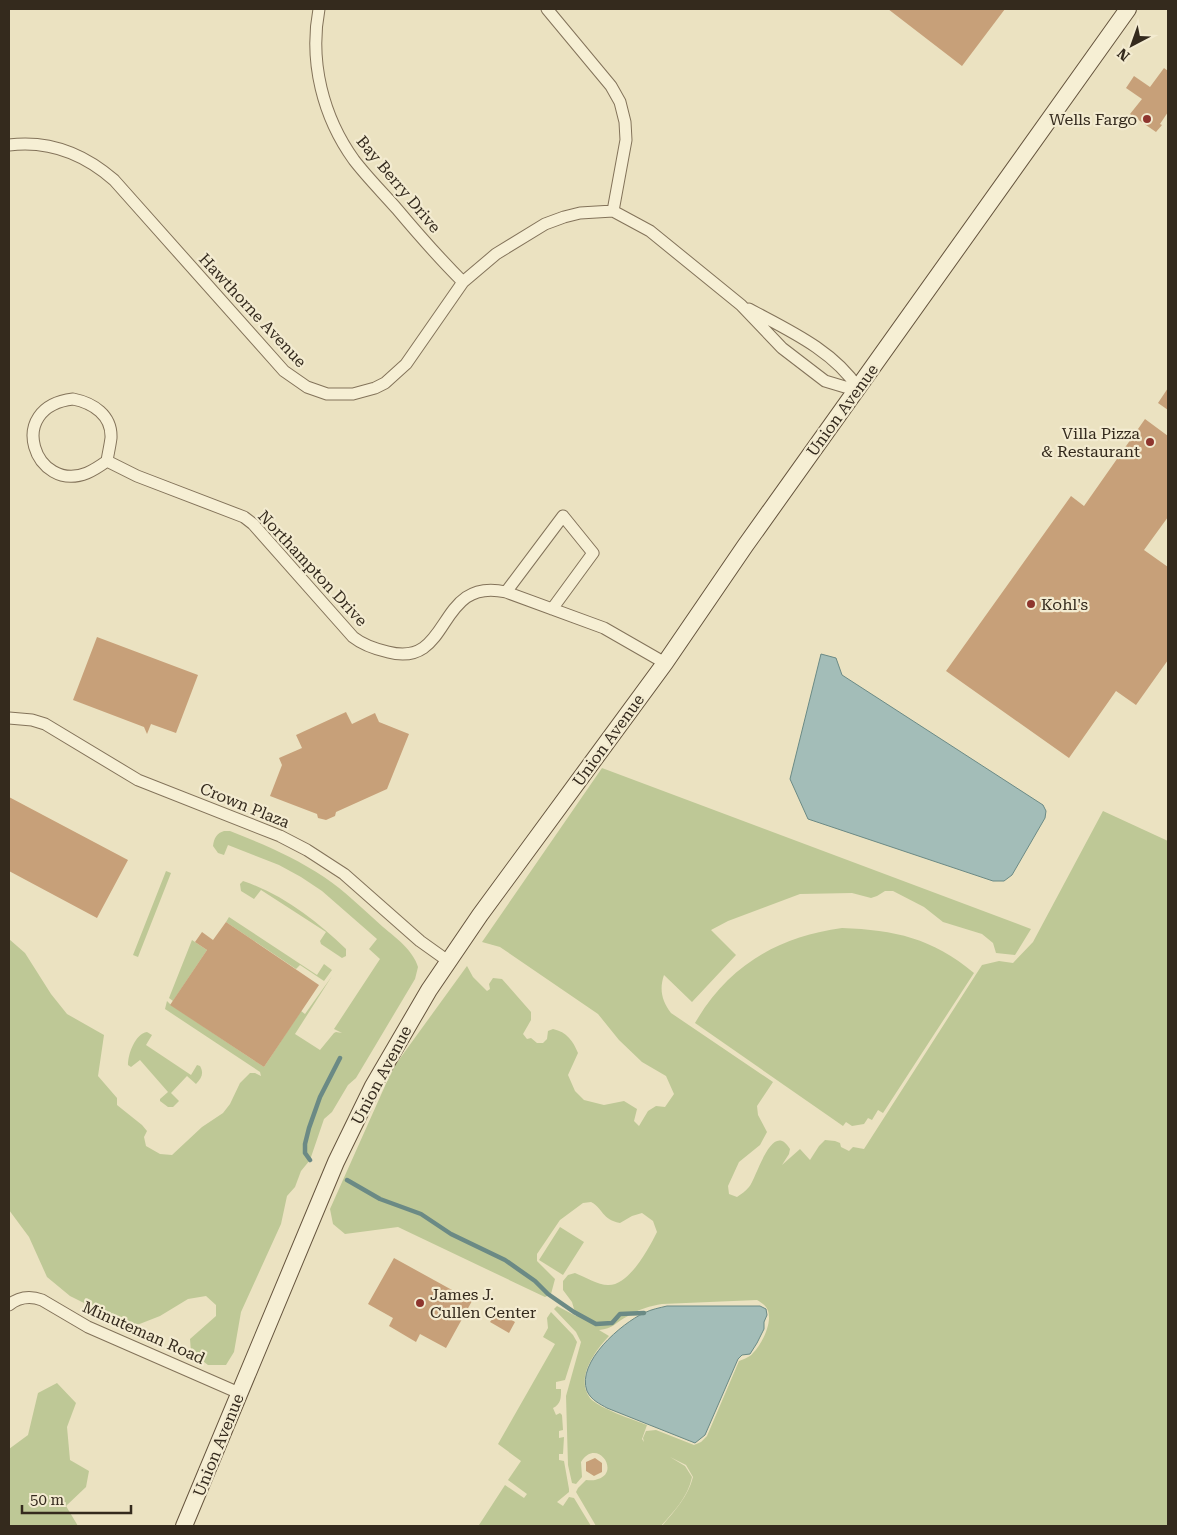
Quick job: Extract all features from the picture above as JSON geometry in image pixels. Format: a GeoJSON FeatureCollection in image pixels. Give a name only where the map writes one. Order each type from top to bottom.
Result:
{"type":"FeatureCollection","features":[{"type":"Feature","properties":{"kind":"street","name":"Bay Berry Drive"},"geometry":{"type":"LineString","coordinates":[[319,9],[316,28],[317,64],[324,100],[336,131],[356,162],[444,263],[463,282]]}},
{"type":"Feature","properties":{"kind":"street"},"geometry":{"type":"LineString","coordinates":[[547,9],[611,86],[620,102],[625,122],[626,140],[614,211],[650,230],[741,305],[782,348],[825,380],[844,387],[858,388]]}},
{"type":"Feature","properties":{"kind":"street","name":"Union Avenue"},"geometry":{"type":"LineString","coordinates":[[184,1526],[336,1162],[369,1094],[412,1017],[448,961],[665,663],[744,546],[1128,9]]}},
{"type":"Feature","properties":{"kind":"street","name":"Hawthorne Avenue"},"geometry":{"type":"LineString","coordinates":[[9,145],[22,143],[43,144],[64,149],[83,157],[100,168],[114,180],[284,371],[307,387],[327,394],[353,394],[368,390],[384,383],[399,371],[463,282],[496,254],[545,224],[564,217],[580,213],[614,211]]}},
{"type":"Feature","properties":{"kind":"street"},"geometry":{"type":"LineString","coordinates":[[741,305],[798,335],[842,367],[858,388]]}},
{"type":"Feature","properties":{"kind":"street"},"geometry":{"type":"LineString","coordinates":[[60,400],[80,400],[97,408],[105,417],[111,437],[107,462],[86,474],[73,476],[60,474],[48,469],[34,448],[33,435],[38,418],[53,403],[60,400]]}},
{"type":"Feature","properties":{"kind":"street","name":"Northampton Drive"},"geometry":{"type":"LineString","coordinates":[[107,462],[136,476],[244,517],[253,524],[352,637],[377,649],[399,655],[411,654],[422,649],[432,641],[459,603],[469,595],[480,590],[492,589],[506,592],[604,628],[665,663]]}},
{"type":"Feature","properties":{"kind":"street"},"geometry":{"type":"LineString","coordinates":[[506,592],[562,516],[593,553],[552,609]]}},
{"type":"Feature","properties":{"kind":"street","name":"Crown Plaza"},"geometry":{"type":"LineString","coordinates":[[9,718],[32,720],[45,724],[138,780],[280,836],[307,850],[344,874],[420,940],[448,961]]}},
{"type":"Feature","properties":{"kind":"street","name":"Minuteman Road"},"geometry":{"type":"LineString","coordinates":[[9,1305],[23,1298],[42,1300],[88,1327],[240,1393]]}},
{"type":"Feature","properties":{"kind":"green space"},"geometry":{"type":"Polygon","coordinates":[[[602,768],[1031,929],[1015,955],[996,953],[993,943],[982,934],[943,922],[924,907],[893,891],[885,891],[871,898],[852,893],[800,894],[728,921],[711,930],[736,955],[692,1002],[664,975],[662,990],[665,1004],[671,1013],[773,1082],[757,1106],[758,1115],[767,1132],[760,1145],[739,1162],[728,1186],[729,1194],[737,1197],[749,1187],[766,1153],[771,1145],[777,1141],[783,1142],[790,1149],[782,1165],[800,1149],[810,1160],[825,1140],[840,1143],[841,1147],[849,1151],[853,1147],[864,1149],[982,965],[999,961],[1013,963],[1033,942],[1103,811],[1168,841],[1168,1526],[662,1526],[684,1497],[661,1526],[596,1526],[576,1492],[586,1480],[596,1480],[605,1475],[607,1464],[604,1458],[599,1455],[594,1453],[587,1455],[581,1462],[582,1477],[576,1484],[572,1483],[568,1465],[566,1396],[581,1342],[576,1332],[554,1309],[557,1306],[576,1316],[572,1302],[563,1290],[563,1281],[568,1275],[575,1273],[608,1285],[616,1284],[631,1273],[657,1232],[653,1221],[642,1213],[620,1223],[609,1219],[591,1202],[583,1203],[560,1220],[537,1254],[537,1261],[555,1279],[551,1294],[545,1297],[398,1227],[345,1234],[333,1224],[330,1209],[393,1068],[467,966],[473,977],[487,991],[490,989],[489,984],[493,978],[502,979],[531,1012],[531,1020],[523,1034],[527,1039],[531,1038],[537,1043],[543,1043],[547,1039],[548,1031],[553,1029],[562,1032],[569,1038],[578,1053],[568,1075],[575,1091],[584,1100],[604,1105],[624,1101],[637,1109],[634,1121],[639,1126],[648,1111],[656,1106],[665,1107],[674,1094],[666,1076],[642,1062],[619,1040],[598,1014],[500,947],[482,942],[602,768]],[[757,1300],[662,1304],[640,1310],[611,1327],[599,1330],[609,1336],[598,1349],[589,1365],[585,1382],[586,1390],[594,1402],[608,1410],[647,1425],[642,1439],[644,1442],[643,1438],[646,1431],[656,1430],[694,1445],[701,1442],[707,1436],[739,1361],[752,1354],[760,1344],[769,1318],[765,1306],[757,1300]],[[670,1457],[685,1466],[692,1477],[684,1497],[691,1484],[693,1477],[686,1465],[670,1457]]]}},
{"type":"Feature","properties":{"kind":"green space"},"geometry":{"type":"Polygon","coordinates":[[[224,831],[230,831],[278,851],[332,882],[404,945],[416,961],[418,967],[415,979],[356,1078],[348,1085],[332,1112],[324,1119],[310,1160],[301,1171],[295,1187],[287,1196],[281,1224],[241,1312],[234,1352],[226,1365],[208,1365],[191,1352],[190,1339],[216,1316],[216,1305],[206,1296],[188,1299],[160,1316],[137,1325],[90,1306],[70,1296],[47,1277],[29,1237],[9,1210],[9,939],[25,953],[51,994],[67,1014],[104,1035],[98,1076],[117,1098],[117,1105],[147,1131],[144,1137],[146,1146],[160,1154],[172,1155],[202,1127],[223,1113],[230,1104],[240,1083],[250,1073],[261,1076],[260,1072],[165,1009],[167,1001],[264,1067],[301,1011],[305,1014],[332,976],[295,1034],[320,1050],[334,1033],[342,1033],[334,1029],[380,959],[369,949],[377,939],[322,891],[301,877],[279,865],[228,845],[224,855],[218,853],[213,846],[214,841],[216,836],[224,831]]]}},
{"type":"Feature","properties":{"kind":"green space"},"geometry":{"type":"Polygon","coordinates":[[[166,871],[171,873],[138,957],[133,955],[166,871]]]}},
{"type":"Feature","properties":{"kind":"green space"},"geometry":{"type":"Polygon","coordinates":[[[243,881],[271,893],[298,909],[323,928],[346,949],[346,956],[342,958],[321,944],[320,941],[326,932],[261,890],[254,899],[241,891],[240,884],[243,881]]]}},
{"type":"Feature","properties":{"kind":"green space"},"geometry":{"type":"Polygon","coordinates":[[[229,917],[317,975],[324,964],[332,970],[324,981],[300,965],[296,969],[226,922],[229,917]]]}},
{"type":"Feature","properties":{"kind":"green space"},"geometry":{"type":"Polygon","coordinates":[[[842,928],[879,931],[912,938],[943,951],[974,973],[883,1113],[878,1110],[872,1120],[868,1118],[864,1124],[852,1126],[846,1122],[843,1126],[695,1023],[723,985],[756,958],[796,939],[818,932],[842,928]]]}},
{"type":"Feature","properties":{"kind":"green space"},"geometry":{"type":"Polygon","coordinates":[[[192,940],[207,950],[173,1001],[169,998],[192,940]]]}},
{"type":"Feature","properties":{"kind":"green space"},"geometry":{"type":"Polygon","coordinates":[[[147,1032],[152,1035],[146,1045],[191,1075],[197,1065],[200,1066],[202,1071],[200,1080],[196,1084],[187,1076],[171,1093],[179,1101],[173,1107],[168,1107],[160,1101],[168,1092],[140,1060],[131,1067],[128,1065],[133,1045],[139,1036],[147,1032]]]}},
{"type":"Feature","properties":{"kind":"green space"},"geometry":{"type":"Polygon","coordinates":[[[560,1227],[584,1242],[563,1275],[539,1260],[560,1227]]]}},
{"type":"Feature","properties":{"kind":"green space"},"geometry":{"type":"Polygon","coordinates":[[[551,1312],[573,1335],[577,1342],[565,1380],[556,1382],[556,1389],[561,1389],[561,1398],[558,1405],[553,1408],[556,1415],[560,1413],[562,1415],[563,1430],[559,1431],[559,1438],[564,1437],[563,1454],[559,1454],[559,1460],[564,1461],[569,1489],[569,1492],[557,1502],[563,1506],[569,1497],[574,1498],[591,1526],[480,1526],[505,1485],[524,1498],[527,1494],[508,1480],[521,1461],[498,1444],[555,1344],[543,1337],[548,1328],[547,1318],[551,1312]]]}},
{"type":"Feature","properties":{"kind":"green space"},"geometry":{"type":"Polygon","coordinates":[[[57,1383],[76,1403],[67,1427],[70,1460],[89,1471],[86,1487],[66,1506],[78,1526],[9,1526],[9,1449],[28,1435],[38,1393],[57,1383]]]}},
{"type":"Feature","properties":{"kind":"water"},"geometry":{"type":"Polygon","coordinates":[[[821,654],[836,658],[842,675],[1043,805],[1046,811],[1045,818],[1012,875],[1004,881],[993,881],[808,819],[790,779],[821,654]]]}},
{"type":"Feature","properties":{"kind":"water"},"geometry":{"type":"Polygon","coordinates":[[[667,1306],[760,1306],[766,1309],[767,1315],[764,1329],[757,1343],[750,1354],[742,1355],[738,1359],[705,1435],[695,1443],[607,1408],[593,1399],[587,1391],[585,1380],[588,1368],[594,1356],[613,1334],[644,1313],[667,1306]]]}},
{"type":"Feature","properties":{"kind":"building"},"geometry":{"type":"Polygon","coordinates":[[[888,9],[1005,9],[962,66],[888,9]]]}},
{"type":"Feature","properties":{"kind":"building"},"geometry":{"type":"Polygon","coordinates":[[[1164,68],[1168,71],[1168,112],[1160,124],[1162,125],[1156,132],[1130,114],[1142,99],[1126,88],[1134,76],[1150,87],[1164,68]]]}},
{"type":"Feature","properties":{"kind":"building"},"geometry":{"type":"Polygon","coordinates":[[[1168,388],[1168,410],[1158,403],[1168,388]]]}},
{"type":"Feature","properties":{"kind":"building"},"geometry":{"type":"Polygon","coordinates":[[[1145,419],[1168,436],[1168,517],[1144,550],[1168,567],[1168,660],[1136,705],[1116,691],[1069,758],[946,671],[1071,496],[1084,506],[1145,419]]]}},
{"type":"Feature","properties":{"kind":"building"},"geometry":{"type":"Polygon","coordinates":[[[97,637],[198,675],[176,733],[151,724],[147,734],[144,727],[73,700],[97,637]]]}},
{"type":"Feature","properties":{"kind":"building"},"geometry":{"type":"Polygon","coordinates":[[[346,712],[352,724],[375,713],[379,722],[409,734],[387,789],[336,812],[335,816],[326,820],[318,818],[317,814],[270,796],[282,765],[279,758],[302,748],[296,735],[346,712]]]}},
{"type":"Feature","properties":{"kind":"building"},"geometry":{"type":"Polygon","coordinates":[[[9,797],[128,860],[97,918],[9,871],[9,797]]]}},
{"type":"Feature","properties":{"kind":"building"},"geometry":{"type":"Polygon","coordinates":[[[226,922],[319,985],[264,1067],[170,1005],[207,950],[195,942],[202,932],[213,940],[226,922]]]}},
{"type":"Feature","properties":{"kind":"building","name":"James J. Cullen Center"},"geometry":{"type":"Polygon","coordinates":[[[394,1258],[472,1301],[446,1348],[420,1334],[416,1342],[389,1326],[393,1318],[368,1304],[394,1258]]]}},
{"type":"Feature","properties":{"kind":"building"},"geometry":{"type":"Polygon","coordinates":[[[497,1311],[515,1322],[509,1333],[490,1322],[497,1311]]]}},
{"type":"Feature","properties":{"kind":"building"},"geometry":{"type":"Polygon","coordinates":[[[595,1458],[602,1463],[602,1472],[594,1476],[586,1471],[586,1462],[595,1458]]]}},
{"type":"Feature","properties":{"kind":"waterway"},"geometry":{"type":"LineString","coordinates":[[310,1160],[305,1153],[309,1128],[320,1097],[340,1058]]}},
{"type":"Feature","properties":{"kind":"waterway"},"geometry":{"type":"LineString","coordinates":[[347,1180],[380,1199],[421,1214],[451,1234],[505,1260],[535,1281],[548,1294],[596,1324],[612,1323],[620,1314],[644,1313]]}},
{"type":"Feature","properties":{"kind":"place","name":"Wells Fargo"},"geometry":{"type":"Point","coordinates":[1147,119]}},
{"type":"Feature","properties":{"kind":"place","name":"Villa Pizza & Restaurant"},"geometry":{"type":"Point","coordinates":[1150,442]}},
{"type":"Feature","properties":{"kind":"place","name":"Kohl's"},"geometry":{"type":"Point","coordinates":[1031,604]}},
{"type":"Feature","properties":{"kind":"place","name":"James J. Cullen Center"},"geometry":{"type":"Point","coordinates":[420,1303]}}]}
